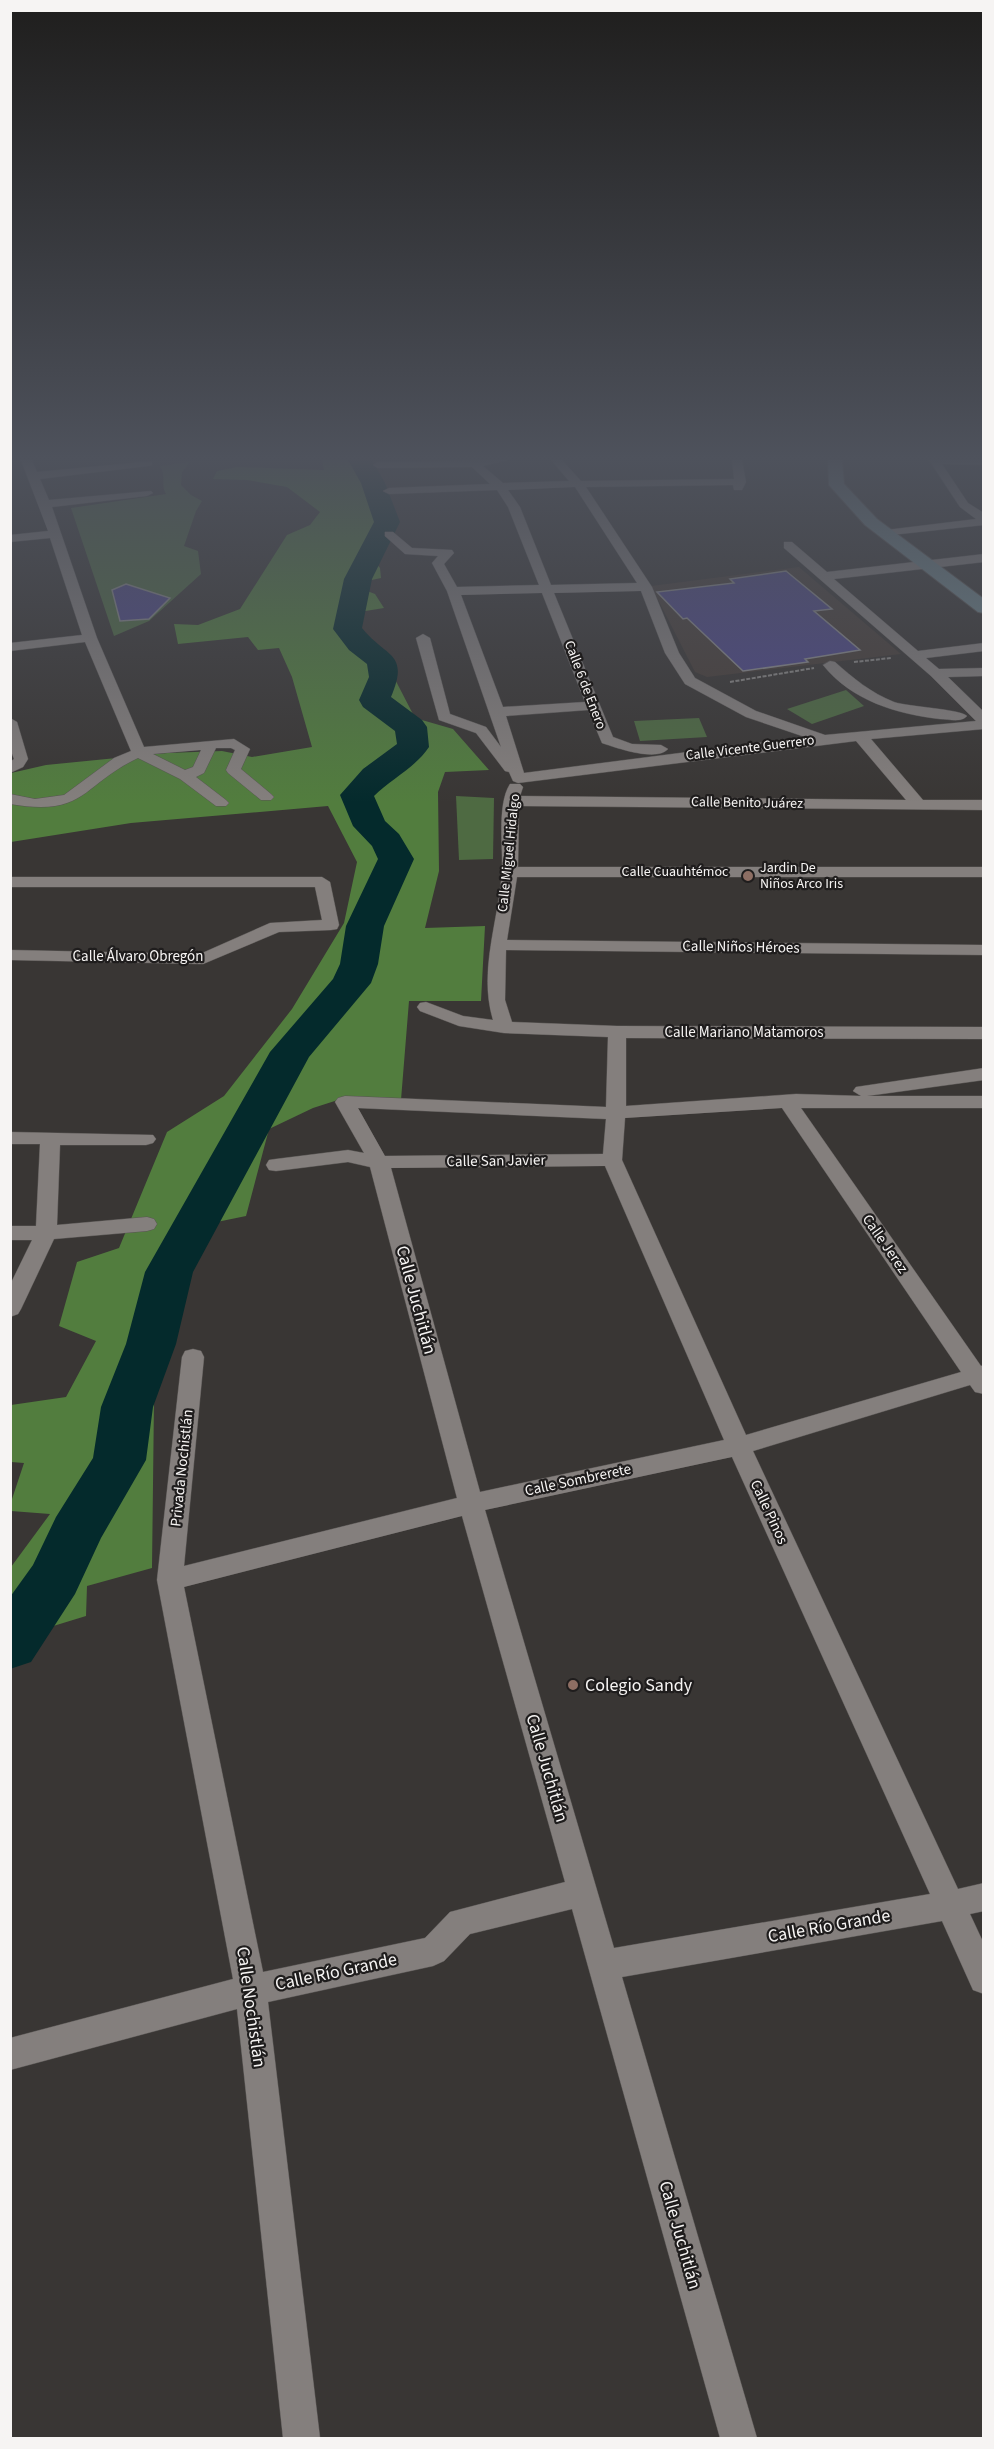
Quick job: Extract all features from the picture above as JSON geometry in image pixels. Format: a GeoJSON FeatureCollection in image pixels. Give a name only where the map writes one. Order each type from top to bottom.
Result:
{"type":"FeatureCollection","features":[{"type":"Feature","properties":{"kind":"main road"},"geometry":{"type":"LineString","coordinates":[[941,574],[984,608]]}},
{"type":"Feature","properties":{"kind":"street"},"geometry":{"type":"LineString","coordinates":[[68,574],[90,638],[139,753],[185,776],[221,803]]}},
{"type":"Feature","properties":{"kind":"street"},"geometry":{"type":"LineString","coordinates":[[444,574],[453,591],[498,712],[518,778]]}},
{"type":"Feature","properties":{"kind":"street","name":"Calle 6 de Enero"},"geometry":{"type":"LineString","coordinates":[[541,574],[606,740],[618,745],[644,749],[707,748],[730,751]]}},
{"type":"Feature","properties":{"kind":"street"},"geometry":{"type":"LineString","coordinates":[[638,574],[646,587],[672,653],[690,681],[751,714],[825,739]]}},
{"type":"Feature","properties":{"kind":"street"},"geometry":{"type":"LineString","coordinates":[[826,576],[841,574]]}},
{"type":"Feature","properties":{"kind":"street"},"geometry":{"type":"LineString","coordinates":[[826,576],[936,673],[983,721]]}},
{"type":"Feature","properties":{"kind":"street"},"geometry":{"type":"LineString","coordinates":[[453,591],[646,587]]}},
{"type":"Feature","properties":{"kind":"street"},"geometry":{"type":"LineString","coordinates":[[10,647],[90,638]]}},
{"type":"Feature","properties":{"kind":"street","name":"Calle Miguel Hidalgo"},"geometry":{"type":"LineString","coordinates":[[423,638],[444,717],[481,730],[518,778],[511,801],[510,872],[498,945],[496,1000],[504,1027]]}},
{"type":"Feature","properties":{"kind":"street"},"geometry":{"type":"LineString","coordinates":[[916,655],[984,647]]}},
{"type":"Feature","properties":{"kind":"street"},"geometry":{"type":"LineString","coordinates":[[830,665],[857,689],[884,705],[914,712],[983,721]]}},
{"type":"Feature","properties":{"kind":"street"},"geometry":{"type":"LineString","coordinates":[[936,673],[984,672]]}},
{"type":"Feature","properties":{"kind":"street"},"geometry":{"type":"LineString","coordinates":[[498,712],[591,706]]}},
{"type":"Feature","properties":{"kind":"street","name":"Calle Vicente Guerrero"},"geometry":{"type":"LineString","coordinates":[[518,778],[983,721]]}},
{"type":"Feature","properties":{"kind":"street"},"geometry":{"type":"LineString","coordinates":[[10,722],[21,759],[10,769]]}},
{"type":"Feature","properties":{"kind":"street"},"geometry":{"type":"LineString","coordinates":[[860,736],[919,805]]}},
{"type":"Feature","properties":{"kind":"street"},"geometry":{"type":"LineString","coordinates":[[10,799],[30,804],[55,803],[83,792],[112,767],[139,753],[234,743],[243,749],[233,770],[266,797]]}},
{"type":"Feature","properties":{"kind":"street"},"geometry":{"type":"LineString","coordinates":[[185,776],[199,770],[211,744]]}},
{"type":"Feature","properties":{"kind":"street","name":"Calle Benito Juárez"},"geometry":{"type":"LineString","coordinates":[[511,801],[984,805]]}},
{"type":"Feature","properties":{"kind":"street","name":"Calle Cuauhtémoc"},"geometry":{"type":"LineString","coordinates":[[510,872],[984,872]]}},
{"type":"Feature","properties":{"kind":"street","name":"Calle Álvaro Obregón"},"geometry":{"type":"LineString","coordinates":[[10,882],[322,882],[331,926],[276,927],[203,959],[10,955]]}},
{"type":"Feature","properties":{"kind":"street","name":"Calle Niños Héroes"},"geometry":{"type":"LineString","coordinates":[[498,945],[984,950]]}},
{"type":"Feature","properties":{"kind":"street","name":"Calle Mariano Matamoros"},"geometry":{"type":"LineString","coordinates":[[426,1007],[459,1021],[504,1027],[616,1032],[984,1033]]}},
{"type":"Feature","properties":{"kind":"street","name":"Calle Pinos"},"geometry":{"type":"LineString","coordinates":[[616,1032],[616,1113],[612,1160],[739,1446],[984,1979]]}},
{"type":"Feature","properties":{"kind":"street"},"geometry":{"type":"LineString","coordinates":[[787,1102],[984,1074]]}},
{"type":"Feature","properties":{"kind":"street"},"geometry":{"type":"LineString","coordinates":[[348,1156],[345,1102],[616,1113],[787,1102],[984,1102]]}},
{"type":"Feature","properties":{"kind":"street","name":"Calle Juchitlán"},"geometry":{"type":"LineString","coordinates":[[345,1102],[379,1162],[471,1504],[739,2439]]}},
{"type":"Feature","properties":{"kind":"street","name":"Calle Jerez"},"geometry":{"type":"LineString","coordinates":[[787,1102],[981,1378]]}},
{"type":"Feature","properties":{"kind":"street"},"geometry":{"type":"LineString","coordinates":[[10,1138],[146,1139]]}},
{"type":"Feature","properties":{"kind":"street"},"geometry":{"type":"LineString","coordinates":[[10,1310],[46,1233],[51,1138]]}},
{"type":"Feature","properties":{"kind":"street","name":"Calle San Javier"},"geometry":{"type":"LineString","coordinates":[[276,1165],[348,1156],[379,1162],[612,1160]]}},
{"type":"Feature","properties":{"kind":"street"},"geometry":{"type":"LineString","coordinates":[[10,1233],[46,1233],[147,1224]]}},
{"type":"Feature","properties":{"kind":"street","name":"Privada Nochistlán"},"geometry":{"type":"LineString","coordinates":[[170,1580],[193,1357]]}},
{"type":"Feature","properties":{"kind":"street","name":"Calle Sombrerete"},"geometry":{"type":"LineString","coordinates":[[170,1580],[471,1504],[739,1446],[981,1378]]}},
{"type":"Feature","properties":{"kind":"street","name":"Calle Nochistlán"},"geometry":{"type":"LineString","coordinates":[[170,1580],[251,1990],[302,2439]]}},
{"type":"Feature","properties":{"kind":"street","name":"Calle Río Grande"},"geometry":{"type":"LineString","coordinates":[[10,2054],[251,1990],[433,1951],[460,1922],[582,1892]]}},
{"type":"Feature","properties":{"kind":"street","name":"Calle Río Grande"},"geometry":{"type":"LineString","coordinates":[[603,1965],[950,1905],[984,1897]]}},
{"type":"Feature","properties":{"kind":"shaded area"},"geometry":{"type":"Polygon","coordinates":[[[742,574],[808,574],[901,654],[707,677],[695,672],[651,586],[742,574]]]}},
{"type":"Feature","properties":{"kind":"green space"},"geometry":{"type":"Polygon","coordinates":[[[93,574],[201,574],[149,621],[114,636],[93,574]]]}},
{"type":"Feature","properties":{"kind":"green space"},"geometry":{"type":"Polygon","coordinates":[[[262,574],[381,574],[381,578],[367,581],[362,589],[375,594],[384,608],[347,614],[353,629],[385,660],[415,718],[453,729],[489,770],[445,772],[438,792],[439,871],[425,928],[485,926],[481,1001],[409,1001],[401,1100],[341,1099],[313,1108],[269,1129],[246,1216],[212,1223],[181,1297],[154,1401],[152,1568],[87,1586],[86,1616],[37,1631],[11,1667],[11,1567],[50,1514],[11,1511],[11,1502],[24,1463],[11,1462],[11,1405],[66,1397],[96,1341],[59,1326],[77,1262],[119,1248],[167,1132],[224,1096],[292,1009],[344,923],[357,862],[328,806],[131,823],[11,842],[11,773],[46,765],[167,753],[222,751],[252,757],[312,747],[292,677],[279,648],[258,650],[248,637],[178,644],[174,624],[198,625],[240,609],[262,574]]]}},
{"type":"Feature","properties":{"kind":"green space"},"geometry":{"type":"Polygon","coordinates":[[[846,690],[864,706],[812,724],[787,709],[846,690]]]}},
{"type":"Feature","properties":{"kind":"green space"},"geometry":{"type":"Polygon","coordinates":[[[699,718],[707,737],[640,741],[634,721],[699,718]]]}},
{"type":"Feature","properties":{"kind":"green space"},"geometry":{"type":"Polygon","coordinates":[[[456,796],[494,798],[493,859],[459,860],[456,796]]]}},
{"type":"Feature","properties":{"kind":"building"},"geometry":{"type":"Polygon","coordinates":[[[763,574],[790,574],[832,609],[814,611],[860,650],[805,659],[808,662],[743,671],[687,618],[683,619],[657,592],[734,583],[730,579],[763,574]]]}},
{"type":"Feature","properties":{"kind":"building"},"geometry":{"type":"Polygon","coordinates":[[[126,584],[170,598],[149,619],[120,621],[112,590],[126,584]]]}},
{"type":"Feature","properties":{"kind":"waterway"},"geometry":{"type":"LineString","coordinates":[[10,1645],[55,1578],[76,1532],[119,1460],[127,1407],[151,1344],[169,1272],[291,1052],[351,983],[359,964],[365,926],[396,859],[387,841],[370,826],[357,795],[375,776],[413,747],[411,727],[374,700],[384,677],[381,661],[359,644],[347,629],[360,574]]}},
{"type":"Feature","properties":{"kind":"place","name":"Jardin De Niños Arco Iris"},"geometry":{"type":"Point","coordinates":[748,876]}},
{"type":"Feature","properties":{"kind":"place","name":"Colegio Sandy"},"geometry":{"type":"Point","coordinates":[573,1685]}}]}
